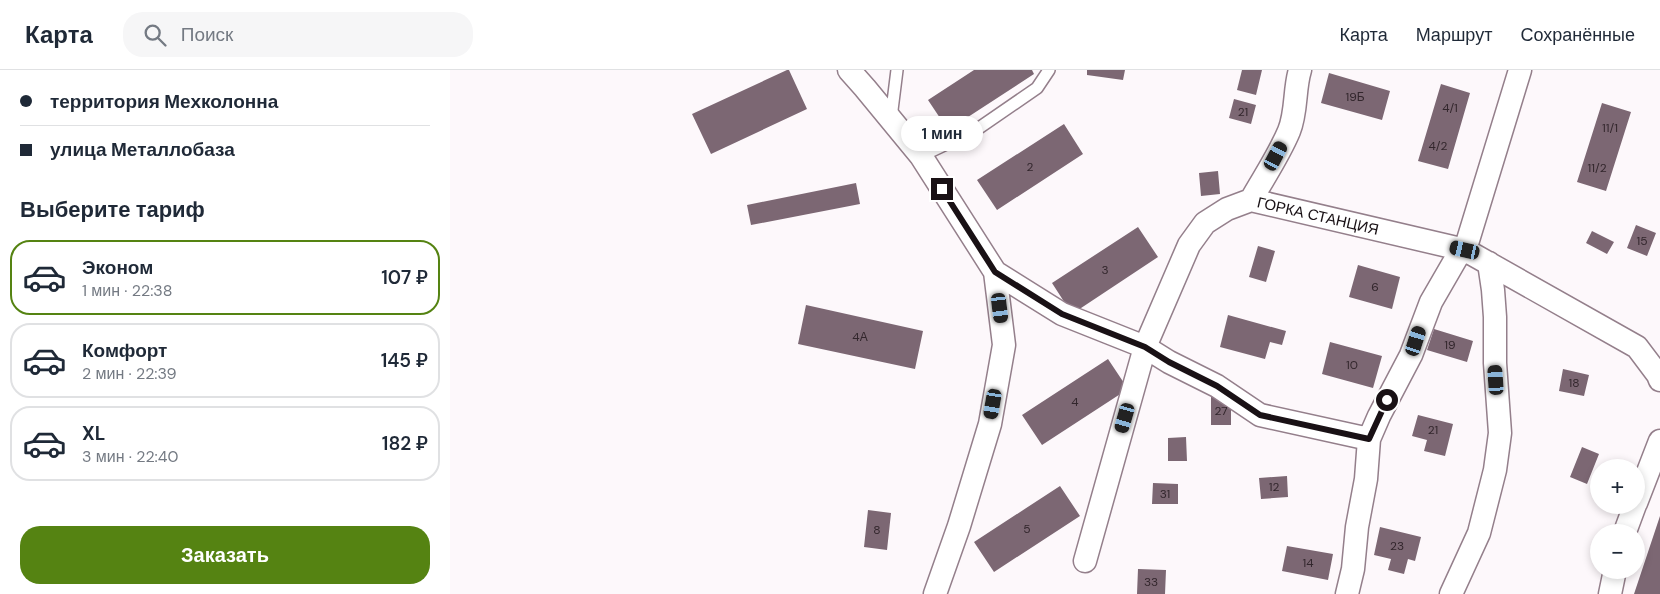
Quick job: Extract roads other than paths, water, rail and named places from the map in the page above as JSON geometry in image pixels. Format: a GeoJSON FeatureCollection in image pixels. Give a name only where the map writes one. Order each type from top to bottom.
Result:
{"type":"FeatureCollection","features":[{"type":"Feature","properties":{"kind":"street"},"geometry":{"type":"LineString","coordinates":[[849,70],[921,156],[995,272],[1062,314],[1145,347],[1169,362],[1217,386],[1260,415],[1369,439]]}},
{"type":"Feature","properties":{"kind":"street"},"geometry":{"type":"LineString","coordinates":[[1252,200],[1290,130],[1300,70]]}},
{"type":"Feature","properties":{"kind":"street"},"geometry":{"type":"LineString","coordinates":[[1347,594],[1366,479],[1369,439],[1411,355],[1430,302],[1457,258],[1465,250],[1520,70]]}},
{"type":"Feature","properties":{"kind":"street","name":"ГОРКА СТАНЦИЯ"},"geometry":{"type":"LineString","coordinates":[[1084,561],[1145,347],[1189,245],[1205,223],[1227,209],[1252,200],[1465,250],[1637,347],[1658,374],[1660,380]]}},
{"type":"Feature","properties":{"kind":"street"},"geometry":{"type":"LineString","coordinates":[[1451,594],[1479,533],[1495,470],[1500,433],[1495,363],[1495,317],[1489,263]]}},
{"type":"Feature","properties":{"kind":"street"},"geometry":{"type":"LineString","coordinates":[[935,594],[959,526],[990,424],[1004,345],[995,272]]}},
{"type":"Feature","properties":{"kind":"street"},"geometry":{"type":"LineString","coordinates":[[1645,480],[1660,441]]}},
{"type":"Feature","properties":{"kind":"street"},"geometry":{"type":"LineString","coordinates":[[1610,594],[1613,579]]}},
{"type":"Feature","properties":{"kind":"lane"},"geometry":{"type":"LineString","coordinates":[[891,119],[897,70]]}},
{"type":"Feature","properties":{"kind":"lane"},"geometry":{"type":"LineString","coordinates":[[921,156],[976,130],[1037,88],[1048,70]]}}]}
